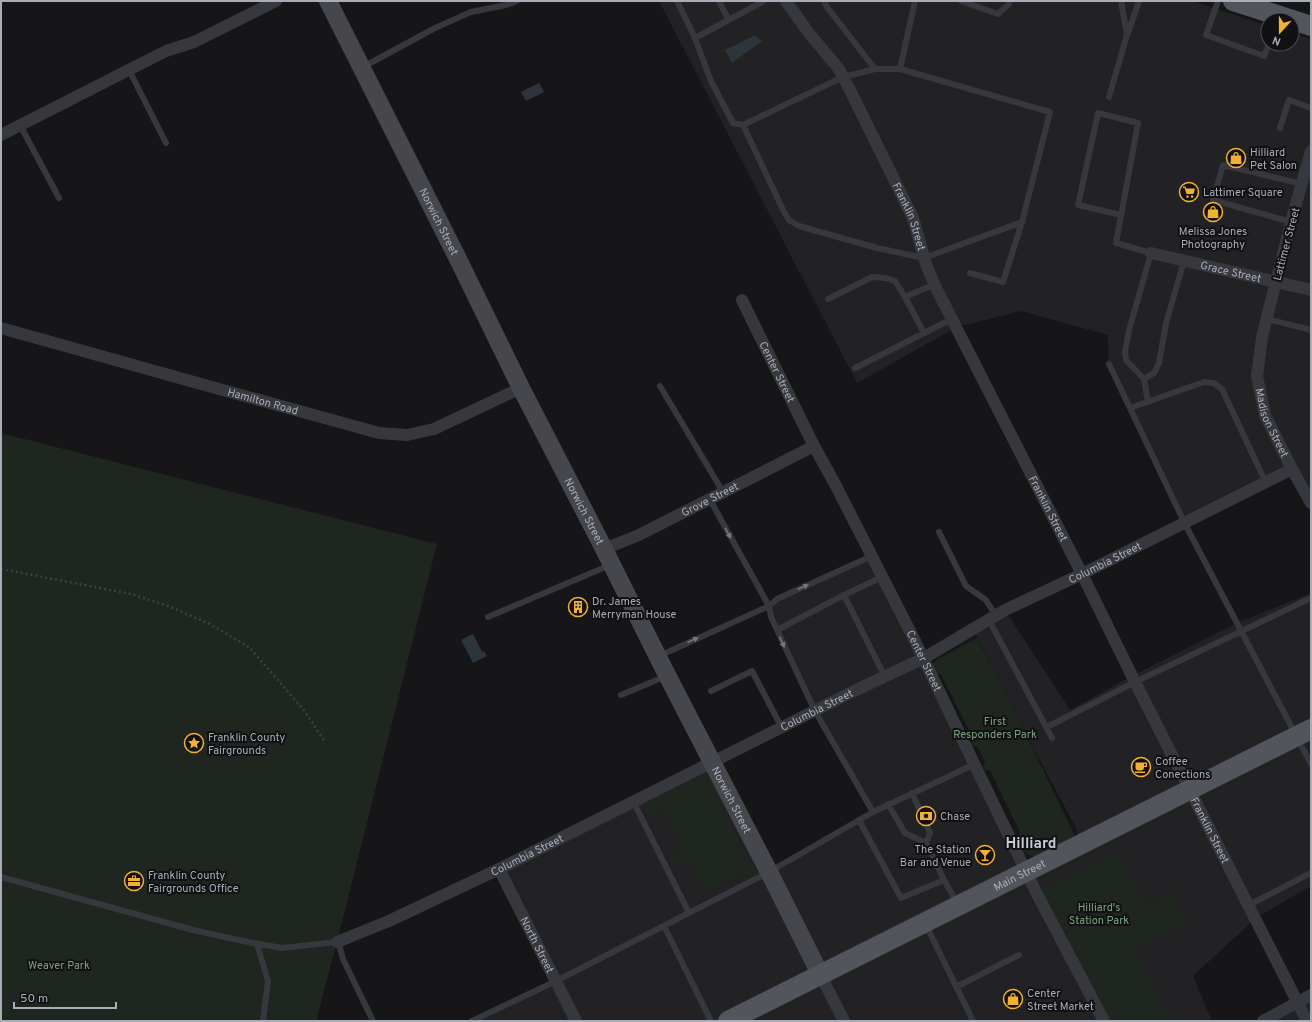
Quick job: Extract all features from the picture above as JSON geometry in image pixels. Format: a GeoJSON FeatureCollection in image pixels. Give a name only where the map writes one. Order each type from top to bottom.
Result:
{"type":"FeatureCollection","features":[{"type":"Feature","properties":{"kind":"main road","name":"Norwich Street"},"geometry":{"type":"LineString","coordinates":[[328,1],[521,388],[820,974]]}},
{"type":"Feature","properties":{"kind":"main road"},"geometry":{"type":"LineString","coordinates":[[1233,1],[1263,12]]}},
{"type":"Feature","properties":{"kind":"main road"},"geometry":{"type":"LineString","coordinates":[[1300,23],[1311,26]]}},
{"type":"Feature","properties":{"kind":"main road","name":"Main Street"},"geometry":{"type":"LineString","coordinates":[[728,1021],[1304,733]]}},
{"type":"Feature","properties":{"kind":"street"},"geometry":{"type":"LineString","coordinates":[[1,135],[166,51],[194,42],[276,1]]}},
{"type":"Feature","properties":{"kind":"street","name":"Franklin Street"},"geometry":{"type":"LineString","coordinates":[[786,1],[843,77],[913,218],[924,258],[952,319],[1307,1021]]}},
{"type":"Feature","properties":{"kind":"street","name":"Lattimer Street"},"geometry":{"type":"LineString","coordinates":[[1262,337],[1311,151]]}},
{"type":"Feature","properties":{"kind":"street","name":"Grace Street"},"geometry":{"type":"LineString","coordinates":[[1151,253],[1311,290]]}},
{"type":"Feature","properties":{"kind":"street","name":"Center Street"},"geometry":{"type":"LineString","coordinates":[[742,300],[814,446],[924,658],[1026,872],[1104,1021]]}},
{"type":"Feature","properties":{"kind":"street","name":"Hamilton Road"},"geometry":{"type":"LineString","coordinates":[[1,328],[379,433],[407,435],[434,429],[521,388]]}},
{"type":"Feature","properties":{"kind":"street","name":"Madison Street"},"geometry":{"type":"LineString","coordinates":[[1262,337],[1257,376],[1265,415],[1311,503]]}},
{"type":"Feature","properties":{"kind":"street","name":"Grove Street"},"geometry":{"type":"LineString","coordinates":[[608,557],[639,535],[709,498],[814,446]]}},
{"type":"Feature","properties":{"kind":"street","name":"Columbia Street"},"geometry":{"type":"LineString","coordinates":[[338,941],[390,921],[499,869],[814,711],[924,658],[1005,610],[1185,524],[1292,469]]}},
{"type":"Feature","properties":{"kind":"street","name":"North Street"},"geometry":{"type":"LineString","coordinates":[[499,869],[576,1021]]}},
{"type":"Feature","properties":{"kind":"street","name":"Norwich Street"},"geometry":{"type":"LineString","coordinates":[[820,974],[844,1021]]}},
{"type":"Feature","properties":{"kind":"street"},"geometry":{"type":"LineString","coordinates":[[1263,1021],[1284,1011],[1311,995]]}},
{"type":"Feature","properties":{"kind":"lane"},"geometry":{"type":"LineString","coordinates":[[362,68],[435,28],[471,12],[506,5],[517,1]]}},
{"type":"Feature","properties":{"kind":"lane"},"geometry":{"type":"LineString","coordinates":[[677,1],[695,38],[711,81],[733,123],[743,125],[843,77],[874,69],[900,69],[1050,112],[1022,222],[1003,282],[970,273]]}},
{"type":"Feature","properties":{"kind":"lane"},"geometry":{"type":"LineString","coordinates":[[719,1],[728,19]]}},
{"type":"Feature","properties":{"kind":"lane"},"geometry":{"type":"LineString","coordinates":[[695,38],[756,3],[764,1]]}},
{"type":"Feature","properties":{"kind":"lane"},"geometry":{"type":"LineString","coordinates":[[824,1],[874,69]]}},
{"type":"Feature","properties":{"kind":"lane"},"geometry":{"type":"LineString","coordinates":[[900,69],[915,1]]}},
{"type":"Feature","properties":{"kind":"lane"},"geometry":{"type":"LineString","coordinates":[[960,1],[998,14],[1008,5],[1010,1]]}},
{"type":"Feature","properties":{"kind":"lane"},"geometry":{"type":"LineString","coordinates":[[1121,1],[1127,35]]}},
{"type":"Feature","properties":{"kind":"lane"},"geometry":{"type":"LineString","coordinates":[[1109,97],[1127,35],[1139,1]]}},
{"type":"Feature","properties":{"kind":"lane"},"geometry":{"type":"LineString","coordinates":[[1218,1],[1206,35],[1264,56],[1265,52]]}},
{"type":"Feature","properties":{"kind":"lane"},"geometry":{"type":"LineString","coordinates":[[129,70],[166,143]]}},
{"type":"Feature","properties":{"kind":"lane"},"geometry":{"type":"LineString","coordinates":[[1280,128],[1289,100],[1311,108]]}},
{"type":"Feature","properties":{"kind":"lane"},"geometry":{"type":"LineString","coordinates":[[1122,215],[1078,204],[1098,113],[1138,123],[1122,215],[1116,243],[1151,253],[1129,330],[1125,352],[1126,360],[1144,379],[1148,402]]}},
{"type":"Feature","properties":{"kind":"lane"},"geometry":{"type":"LineString","coordinates":[[20,125],[59,198]]}},
{"type":"Feature","properties":{"kind":"lane"},"geometry":{"type":"LineString","coordinates":[[743,125],[784,212],[789,220],[799,226],[877,248],[924,258],[1022,222]]}},
{"type":"Feature","properties":{"kind":"lane"},"geometry":{"type":"LineString","coordinates":[[1292,222],[1213,200],[1222,165],[1302,184]]}},
{"type":"Feature","properties":{"kind":"lane"},"geometry":{"type":"LineString","coordinates":[[1144,379],[1154,373],[1159,363],[1166,323],[1184,260]]}},
{"type":"Feature","properties":{"kind":"lane"},"geometry":{"type":"LineString","coordinates":[[828,299],[872,277],[886,278],[895,281],[924,333]]}},
{"type":"Feature","properties":{"kind":"lane"},"geometry":{"type":"LineString","coordinates":[[905,297],[935,284]]}},
{"type":"Feature","properties":{"kind":"lane"},"geometry":{"type":"LineString","coordinates":[[855,368],[952,319]]}},
{"type":"Feature","properties":{"kind":"lane"},"geometry":{"type":"LineString","coordinates":[[1267,320],[1311,330]]}},
{"type":"Feature","properties":{"kind":"lane"},"geometry":{"type":"LineString","coordinates":[[1109,364],[1185,524],[1242,631],[1304,733],[1311,764]]}},
{"type":"Feature","properties":{"kind":"lane"},"geometry":{"type":"LineString","coordinates":[[1130,408],[1204,382],[1214,383],[1222,389],[1266,483]]}},
{"type":"Feature","properties":{"kind":"lane"},"geometry":{"type":"LineString","coordinates":[[660,386],[723,492]]}},
{"type":"Feature","properties":{"kind":"lane"},"geometry":{"type":"LineString","coordinates":[[709,498],[769,606],[771,616],[814,711],[872,812]]}},
{"type":"Feature","properties":{"kind":"lane"},"geometry":{"type":"LineString","coordinates":[[939,532],[966,586],[986,600],[992,618],[1052,738]]}},
{"type":"Feature","properties":{"kind":"lane"},"geometry":{"type":"LineString","coordinates":[[658,656],[769,606],[777,599],[872,556]]}},
{"type":"Feature","properties":{"kind":"lane"},"geometry":{"type":"LineString","coordinates":[[488,618],[608,557]]}},
{"type":"Feature","properties":{"kind":"lane"},"geometry":{"type":"LineString","coordinates":[[777,630],[882,577]]}},
{"type":"Feature","properties":{"kind":"lane"},"geometry":{"type":"LineString","coordinates":[[844,595],[885,677]]}},
{"type":"Feature","properties":{"kind":"lane"},"geometry":{"type":"LineString","coordinates":[[1047,727],[1135,682],[1311,598]]}},
{"type":"Feature","properties":{"kind":"lane"},"geometry":{"type":"LineString","coordinates":[[711,690],[752,671],[782,728]]}},
{"type":"Feature","properties":{"kind":"lane"},"geometry":{"type":"LineString","coordinates":[[620,695],[667,675]]}},
{"type":"Feature","properties":{"kind":"lane"},"geometry":{"type":"LineString","coordinates":[[472,1021],[556,981],[769,872],[872,812],[975,764]]}},
{"type":"Feature","properties":{"kind":"lane"},"geometry":{"type":"LineString","coordinates":[[912,793],[930,833],[926,843]]}},
{"type":"Feature","properties":{"kind":"lane"},"geometry":{"type":"LineString","coordinates":[[633,802],[689,913]]}},
{"type":"Feature","properties":{"kind":"lane"},"geometry":{"type":"LineString","coordinates":[[888,804],[905,833],[926,843],[958,905]]}},
{"type":"Feature","properties":{"kind":"lane"},"geometry":{"type":"LineString","coordinates":[[859,820],[901,898],[944,880]]}},
{"type":"Feature","properties":{"kind":"lane"},"geometry":{"type":"LineString","coordinates":[[1249,905],[1311,873]]}},
{"type":"Feature","properties":{"kind":"lane"},"geometry":{"type":"LineString","coordinates":[[1,877],[193,930],[257,944],[282,948],[338,941],[343,959],[373,1021]]}},
{"type":"Feature","properties":{"kind":"lane"},"geometry":{"type":"LineString","coordinates":[[925,922],[973,1021]]}},
{"type":"Feature","properties":{"kind":"lane"},"geometry":{"type":"LineString","coordinates":[[664,926],[711,1021]]}},
{"type":"Feature","properties":{"kind":"lane"},"geometry":{"type":"LineString","coordinates":[[257,944],[268,981],[263,1021]]}},
{"type":"Feature","properties":{"kind":"lane"},"geometry":{"type":"LineString","coordinates":[[956,987],[1019,955]]}},
{"type":"Feature","properties":{"kind":"path"},"geometry":{"type":"LineString","coordinates":[[1,569],[131,594],[168,606],[210,624],[249,647],[304,710],[325,742]]}},
{"type":"Feature","properties":{"kind":"shaded area"},"geometry":{"type":"Polygon","coordinates":[[[659,1],[1192,1],[1260,23],[1260,52],[1300,52],[1300,36],[1311,39],[1311,503],[1292,469],[1185,524],[1109,364],[1108,335],[1021,311],[957,327],[857,383],[659,1]]]}},
{"type":"Feature","properties":{"kind":"shaded area"},"geometry":{"type":"Polygon","coordinates":[[[755,35],[762,41],[732,63],[725,50],[755,35]]]}},
{"type":"Feature","properties":{"kind":"shaded area"},"geometry":{"type":"Polygon","coordinates":[[[539,83],[544,92],[526,101],[521,92],[539,83]]]}},
{"type":"Feature","properties":{"kind":"shaded area"},"geometry":{"type":"Polygon","coordinates":[[[872,556],[1026,871],[1076,847],[1077,830],[1028,738],[973,629],[1005,610],[1070,710],[1132,676],[1237,623],[1311,593],[1311,886],[1256,918],[1193,976],[1212,1021],[472,1021],[556,981],[499,869],[712,763],[769,872],[872,812],[815,711],[769,606],[872,556]]]}},
{"type":"Feature","properties":{"kind":"shaded area"},"geometry":{"type":"Polygon","coordinates":[[[473,634],[482,652],[484,651],[487,656],[473,663],[461,640],[473,634]]]}},
{"type":"Feature","properties":{"kind":"shaded area"},"geometry":{"type":"Polygon","coordinates":[[[1311,995],[1311,1021],[1263,1021],[1311,995]]]}},
{"type":"Feature","properties":{"kind":"green space","name":"Franklin County Fairgrounds"},"geometry":{"type":"Polygon","coordinates":[[[1,433],[437,544],[316,1021],[1,1021],[1,433]]]}},
{"type":"Feature","properties":{"kind":"green space","name":"First Responders Park"},"geometry":{"type":"Polygon","coordinates":[[[977,638],[1020,722],[1076,838],[1039,855],[1029,855],[1022,848],[1018,839],[1020,832],[990,771],[985,770],[983,766],[985,762],[978,747],[971,746],[970,742],[972,736],[941,675],[935,674],[932,669],[933,663],[938,659],[977,638]]]}},
{"type":"Feature","properties":{"kind":"green space"},"geometry":{"type":"Polygon","coordinates":[[[700,778],[704,778],[714,784],[721,799],[717,802],[748,861],[753,861],[755,868],[750,876],[742,875],[704,894],[688,862],[677,864],[672,859],[676,851],[681,848],[662,810],[649,816],[646,809],[646,805],[657,797],[700,778]]]}},
{"type":"Feature","properties":{"kind":"green space","name":"Hilliard's Station Park"},"geometry":{"type":"Polygon","coordinates":[[[1118,850],[1145,904],[1172,892],[1187,922],[1136,948],[1172,1021],[1104,1021],[1036,892],[1118,850]]]}},
{"type":"Feature","properties":{"kind":"place","name":"Hilliard Pet Salon"},"geometry":{"type":"Point","coordinates":[1236,158]}},
{"type":"Feature","properties":{"kind":"place","name":"Lattimer Square"},"geometry":{"type":"Point","coordinates":[1189,192]}},
{"type":"Feature","properties":{"kind":"place","name":"Melissa Jones Photography"},"geometry":{"type":"Point","coordinates":[1213,212]}},
{"type":"Feature","properties":{"kind":"place","name":"Dr. James Merryman House"},"geometry":{"type":"Point","coordinates":[578,607]}},
{"type":"Feature","properties":{"kind":"place","name":"Franklin County Fairgrounds"},"geometry":{"type":"Point","coordinates":[194,743]}},
{"type":"Feature","properties":{"kind":"place","name":"Coffee Conections"},"geometry":{"type":"Point","coordinates":[1141,767]}},
{"type":"Feature","properties":{"kind":"place","name":"Chase"},"geometry":{"type":"Point","coordinates":[926,816]}},
{"type":"Feature","properties":{"kind":"place","name":"The Station Bar and Venue"},"geometry":{"type":"Point","coordinates":[985,855]}},
{"type":"Feature","properties":{"kind":"place","name":"Franklin County Fairgrounds Office"},"geometry":{"type":"Point","coordinates":[134,881]}},
{"type":"Feature","properties":{"kind":"place","name":"Center Street Market"},"geometry":{"type":"Point","coordinates":[1013,999]}},
{"type":"Feature","properties":{"kind":"district","name":"Hilliard"},"geometry":{"type":"Point","coordinates":[1031,843]}},
{"type":"Feature","properties":{"kind":"park label","name":"Weaver Park"},"geometry":{"type":"Point","coordinates":[59,965]}}]}
